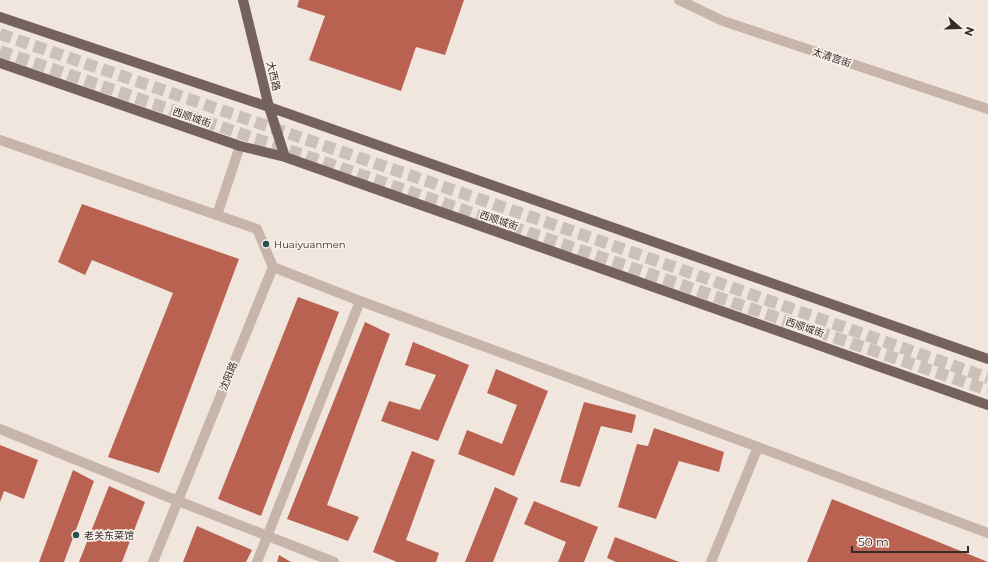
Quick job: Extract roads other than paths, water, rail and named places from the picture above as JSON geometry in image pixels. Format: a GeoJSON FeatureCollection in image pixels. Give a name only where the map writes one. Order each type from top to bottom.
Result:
{"type":"FeatureCollection","features":[{"type":"Feature","properties":{"kind":"main road","name":"大西路"},"geometry":{"type":"LineString","coordinates":[[243,0],[268,107],[285,157]]}},
{"type":"Feature","properties":{"kind":"main road"},"geometry":{"type":"LineString","coordinates":[[0,17],[268,107],[988,359]]}},
{"type":"Feature","properties":{"kind":"main road","name":"西顺城街"},"geometry":{"type":"LineString","coordinates":[[0,63],[240,146],[285,157],[988,405]]}},
{"type":"Feature","properties":{"kind":"street","name":"太清宫街"},"geometry":{"type":"LineString","coordinates":[[679,0],[723,21],[988,109]]}},
{"type":"Feature","properties":{"kind":"street"},"geometry":{"type":"LineString","coordinates":[[0,140],[257,229],[273,267],[360,301],[758,446],[988,533]]}},
{"type":"Feature","properties":{"kind":"street"},"geometry":{"type":"LineString","coordinates":[[217,215],[240,146]]}},
{"type":"Feature","properties":{"kind":"street","name":"沈阳路"},"geometry":{"type":"LineString","coordinates":[[153,562],[273,267]]}},
{"type":"Feature","properties":{"kind":"street"},"geometry":{"type":"LineString","coordinates":[[257,562],[360,301]]}},
{"type":"Feature","properties":{"kind":"street"},"geometry":{"type":"LineString","coordinates":[[0,429],[334,562]]}},
{"type":"Feature","properties":{"kind":"street"},"geometry":{"type":"LineString","coordinates":[[711,562],[758,446]]}},
{"type":"Feature","properties":{"kind":"tunnel"},"geometry":{"type":"LineString","coordinates":[[0,34],[572,231],[988,378]]}},
{"type":"Feature","properties":{"kind":"tunnel"},"geometry":{"type":"LineString","coordinates":[[0,51],[988,390]]}},
{"type":"Feature","properties":{"kind":"place","name":"Huaiyuanmen"},"geometry":{"type":"Point","coordinates":[266,244]}},
{"type":"Feature","properties":{"kind":"place","name":"老关东菜馆"},"geometry":{"type":"Point","coordinates":[76,535]}}]}
